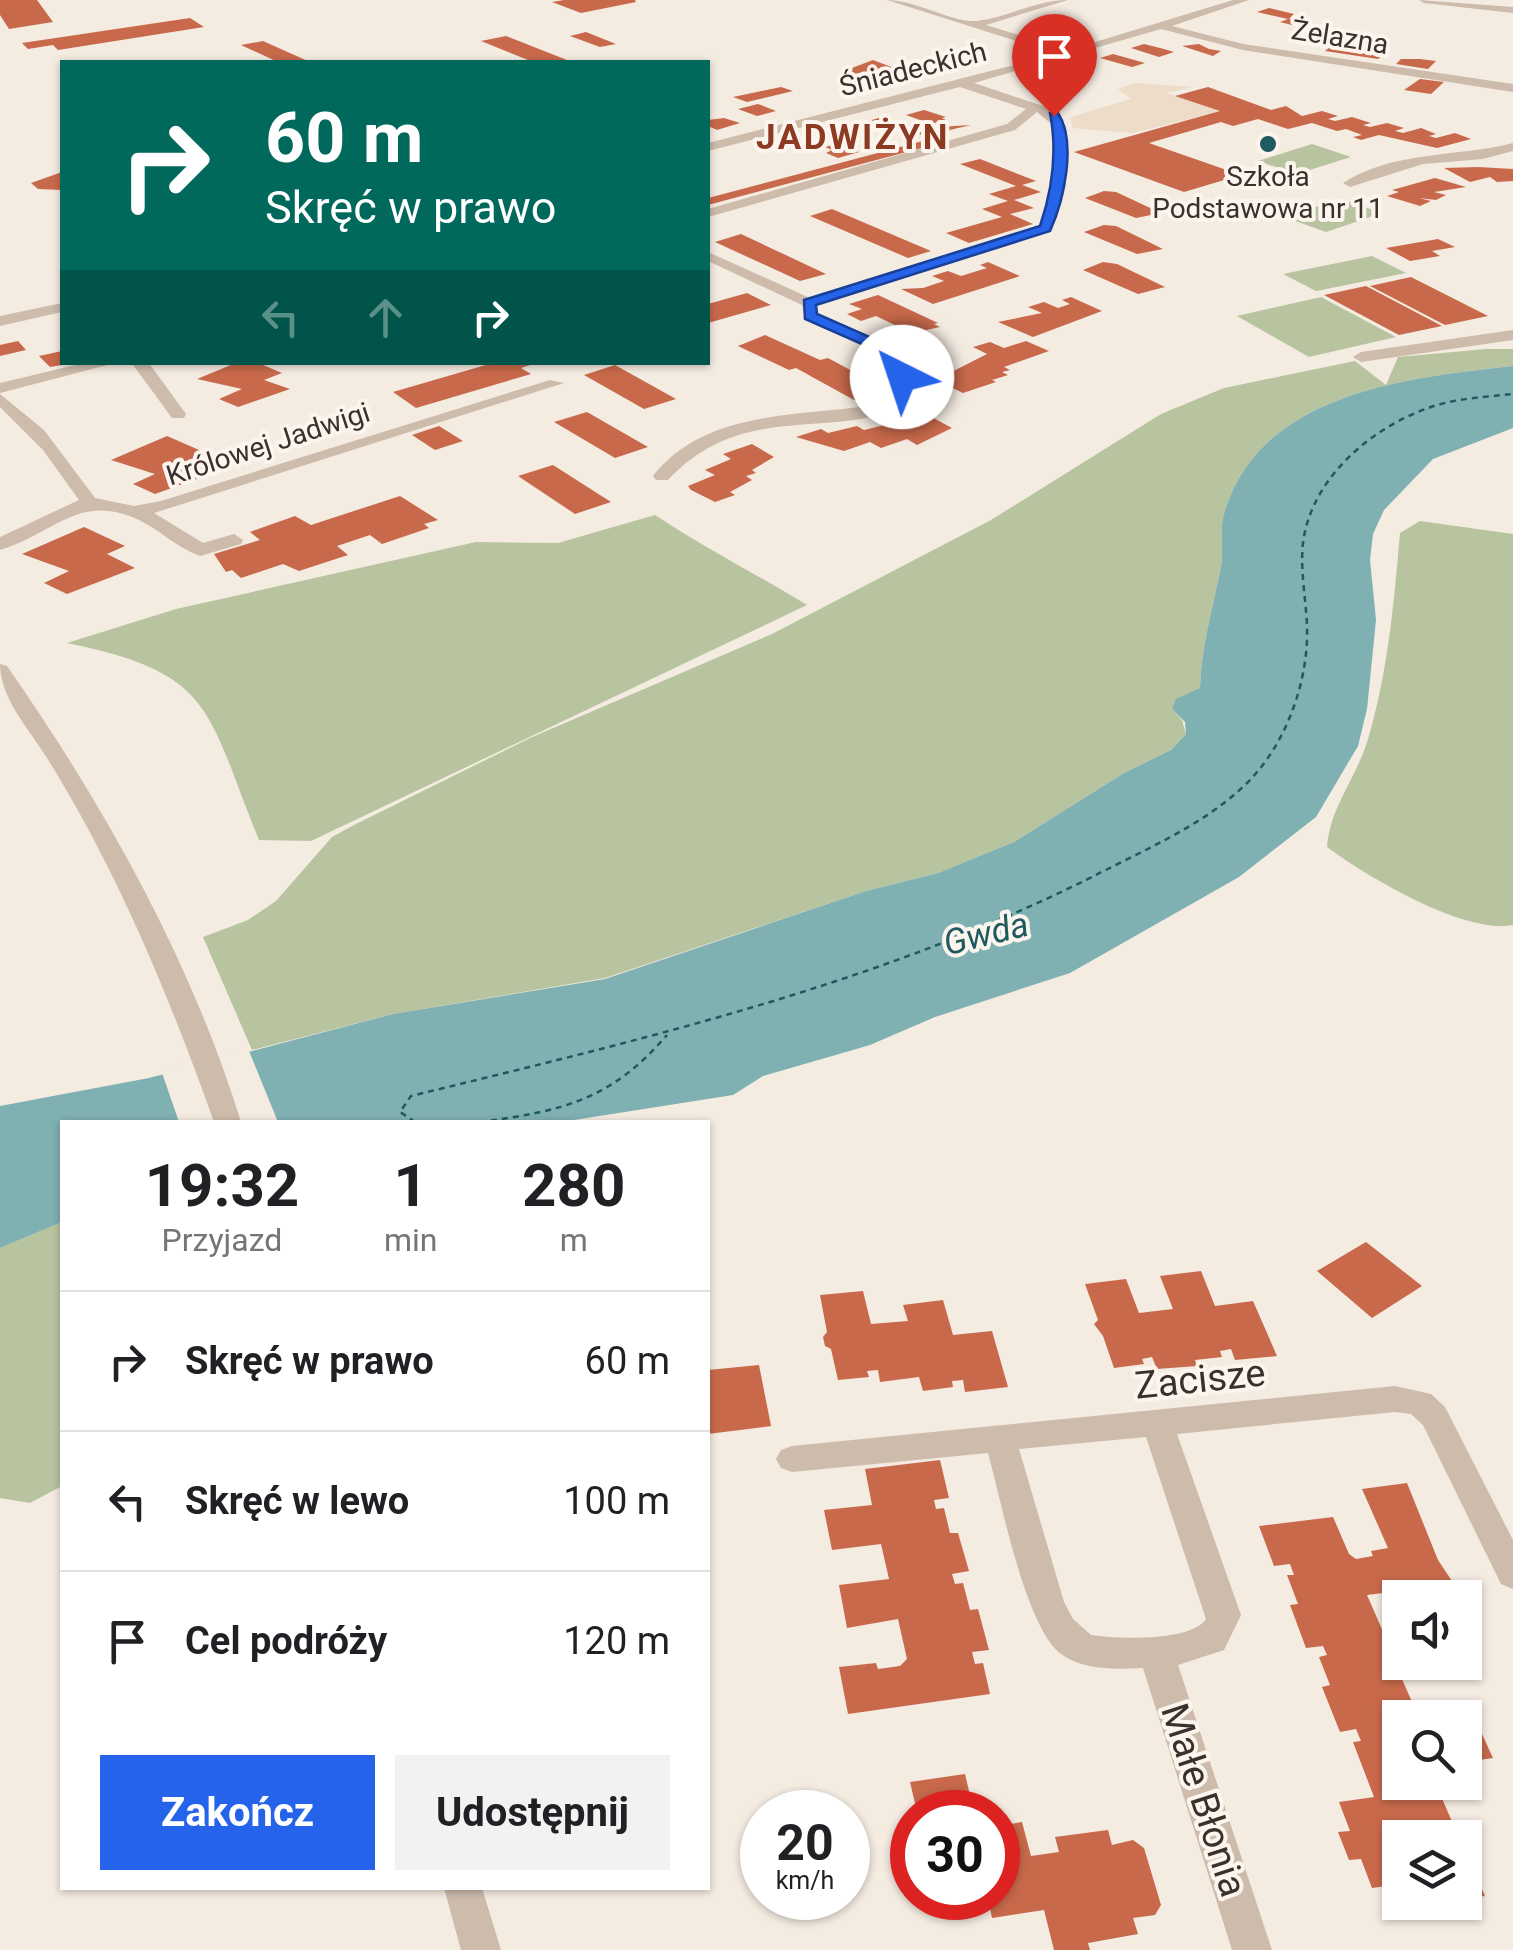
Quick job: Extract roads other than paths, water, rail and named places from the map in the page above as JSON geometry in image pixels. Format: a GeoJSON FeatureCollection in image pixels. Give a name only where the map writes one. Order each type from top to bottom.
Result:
{"type":"FeatureCollection","features":[{"type":"Feature","properties":{"kind":"street"},"geometry":{"type":"LineString","coordinates":[[892,0],[1070,54]]}},
{"type":"Feature","properties":{"kind":"street"},"geometry":{"type":"LineString","coordinates":[[976,25],[1063,0]]}},
{"type":"Feature","properties":{"kind":"street","name":"Śniadeckich"},"geometry":{"type":"LineString","coordinates":[[710,146],[1070,54],[1244,0]]}},
{"type":"Feature","properties":{"kind":"street"},"geometry":{"type":"LineString","coordinates":[[1424,0],[1513,10]]}},
{"type":"Feature","properties":{"kind":"street","name":"Żelazna"},"geometry":{"type":"LineString","coordinates":[[1160,26],[1243,47],[1513,88]]}},
{"type":"Feature","properties":{"kind":"street"},"geometry":{"type":"LineString","coordinates":[[710,257],[808,303],[1046,228],[1058,194],[1060,126],[1054,116],[961,83]]}},
{"type":"Feature","properties":{"kind":"street"},"geometry":{"type":"LineString","coordinates":[[710,212],[1011,127],[1035,108]]}},
{"type":"Feature","properties":{"kind":"street"},"geometry":{"type":"LineString","coordinates":[[1350,183],[1422,160],[1483,155],[1513,147]]}},
{"type":"Feature","properties":{"kind":"street"},"geometry":{"type":"LineString","coordinates":[[662,476],[678,454],[698,444],[756,426],[891,408],[906,400],[910,386],[902,377],[896,354],[810,316],[808,303]]}},
{"type":"Feature","properties":{"kind":"street"},"geometry":{"type":"LineString","coordinates":[[0,321],[60,308]]}},
{"type":"Feature","properties":{"kind":"street"},"geometry":{"type":"LineString","coordinates":[[1360,357],[1513,335]]}},
{"type":"Feature","properties":{"kind":"street"},"geometry":{"type":"LineString","coordinates":[[0,388],[98,365]]}},
{"type":"Feature","properties":{"kind":"street"},"geometry":{"type":"LineString","coordinates":[[141,365],[178,414]]}},
{"type":"Feature","properties":{"kind":"street","name":"Królowej Jadwigi"},"geometry":{"type":"LineString","coordinates":[[89,502],[134,511],[164,506],[556,383]]}},
{"type":"Feature","properties":{"kind":"street"},"geometry":{"type":"LineString","coordinates":[[0,399],[22,416],[69,470],[89,502],[0,544]]}},
{"type":"Feature","properties":{"kind":"street"},"geometry":{"type":"LineString","coordinates":[[134,511],[170,528],[200,550],[234,540]]}},
{"type":"Feature","properties":{"kind":"street"},"geometry":{"type":"LineString","coordinates":[[0,670],[92,812],[151,929],[227,1120]]}},
{"type":"Feature","properties":{"kind":"street","name":"Zacisze"},"geometry":{"type":"LineString","coordinates":[[792,1460],[1374,1400],[1420,1403],[1439,1425],[1513,1574]]}},
{"type":"Feature","properties":{"kind":"street"},"geometry":{"type":"LineString","coordinates":[[1000,1439],[1056,1626],[1082,1648],[1101,1654],[1155,1650],[1209,1641],[1224,1615],[1158,1424]]}},
{"type":"Feature","properties":{"kind":"street","name":"Małe Błonia"},"geometry":{"type":"LineString","coordinates":[[1155,1650],[1252,1950]]}},
{"type":"Feature","properties":{"kind":"street"},"geometry":{"type":"LineString","coordinates":[[464,1890],[481,1950]]}},
{"type":"Feature","properties":{"kind":"water","name":"Gwda"},"geometry":{"type":"Polygon","coordinates":[[[1513,366],[1513,428],[1433,459],[1384,510],[1373,534],[1370,560],[1376,620],[1367,709],[1358,746],[1316,817],[1239,877],[1070,973],[935,1017],[870,1045],[763,1076],[733,1095],[574,1120],[60,1120],[60,1223],[0,1248],[0,1106],[149,1078],[393,1014],[605,979],[866,891],[938,873],[1014,842],[1124,773],[1171,750],[1186,734],[1185,722],[1172,709],[1176,699],[1200,688],[1221,567],[1224,514],[1242,473],[1269,441],[1303,417],[1342,399],[1428,377],[1513,366]]]}},
{"type":"Feature","properties":{"kind":"place","name":"Szkoła Podstawowa nr 11"},"geometry":{"type":"Point","coordinates":[1268,144]}},
{"type":"Feature","properties":{"kind":"district","name":"JADWIŻYN"},"geometry":{"type":"Point","coordinates":[853,137]}}]}
